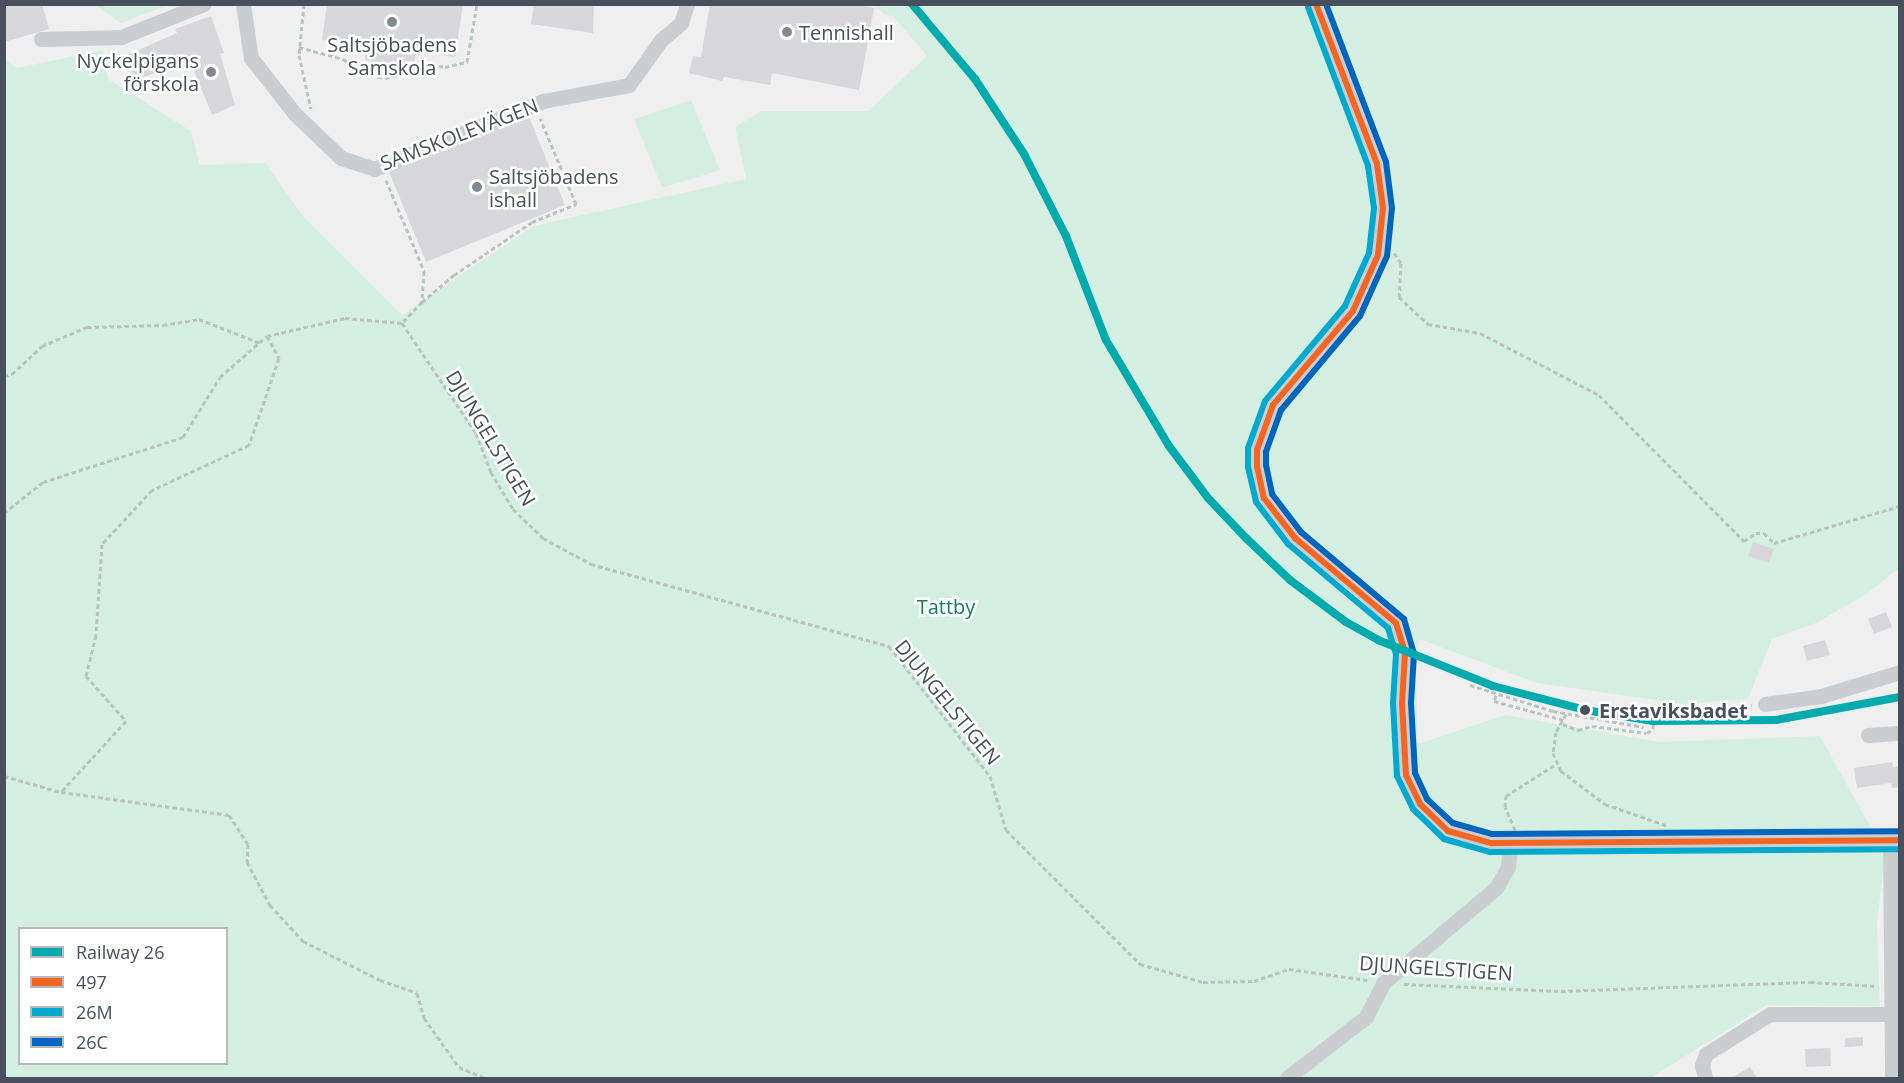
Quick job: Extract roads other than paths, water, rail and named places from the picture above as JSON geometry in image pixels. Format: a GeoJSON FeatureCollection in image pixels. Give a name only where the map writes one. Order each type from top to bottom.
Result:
{"type":"FeatureCollection","features":[{"type":"Feature","properties":{"kind":"street"},"geometry":{"type":"LineString","coordinates":[[41,39],[121,37],[204,4]]}},
{"type":"Feature","properties":{"kind":"street","name":"SAMSKOLEVÄGEN"},"geometry":{"type":"LineString","coordinates":[[243,4],[251,58],[317,137],[341,158],[374,169],[534,105],[629,85],[661,40],[681,23],[687,4]]}},
{"type":"Feature","properties":{"kind":"street"},"geometry":{"type":"LineString","coordinates":[[1316,4],[1377,164],[1383,208],[1381,234],[1378,255],[1353,311],[1273,405],[1257,450],[1259,483],[1273,513],[1295,538],[1362,591],[1396,623],[1405,653],[1402,703],[1406,775],[1420,804],[1449,831],[1469,840],[1895,840],[1891,987],[1892,1078]]}},
{"type":"Feature","properties":{"kind":"street"},"geometry":{"type":"LineString","coordinates":[[1765,704],[1821,696],[1899,672]]}},
{"type":"Feature","properties":{"kind":"street"},"geometry":{"type":"LineString","coordinates":[[1868,735],[1899,733]]}},
{"type":"Feature","properties":{"kind":"street"},"geometry":{"type":"LineString","coordinates":[[1287,1078],[1366,1017],[1383,983],[1496,888],[1508,867],[1513,839]]}},
{"type":"Feature","properties":{"kind":"street"},"geometry":{"type":"LineString","coordinates":[[1705,1078],[1702,1065],[1706,1054],[1770,1014],[1892,1014]]}},
{"type":"Feature","properties":{"kind":"rail line","name":"26"},"geometry":{"type":"LineString","coordinates":[[912,4],[975,79],[1024,154],[1066,236],[1106,340],[1169,446],[1208,498],[1246,538],[1290,580],[1346,622],[1378,640],[1493,686],[1585,710],[1653,721],[1776,720],[1900,697]]}},
{"type":"Feature","properties":{"kind":"place","name":"Saltsjöbadens Samskola"},"geometry":{"type":"Point","coordinates":[392,22]}},
{"type":"Feature","properties":{"kind":"place","name":"Tennishall"},"geometry":{"type":"Point","coordinates":[787,32]}},
{"type":"Feature","properties":{"kind":"place","name":"Nyckelpigans förskola"},"geometry":{"type":"Point","coordinates":[211,72]}},
{"type":"Feature","properties":{"kind":"place","name":"Saltsjöbadens ishall"},"geometry":{"type":"Point","coordinates":[477,187]}},
{"type":"Feature","properties":{"kind":"place","name":"Erstaviksbadet"},"geometry":{"type":"Point","coordinates":[1585,710]}},
{"type":"Feature","properties":{"kind":"park label","name":"Tattby"},"geometry":{"type":"Point","coordinates":[946,606]}}]}
